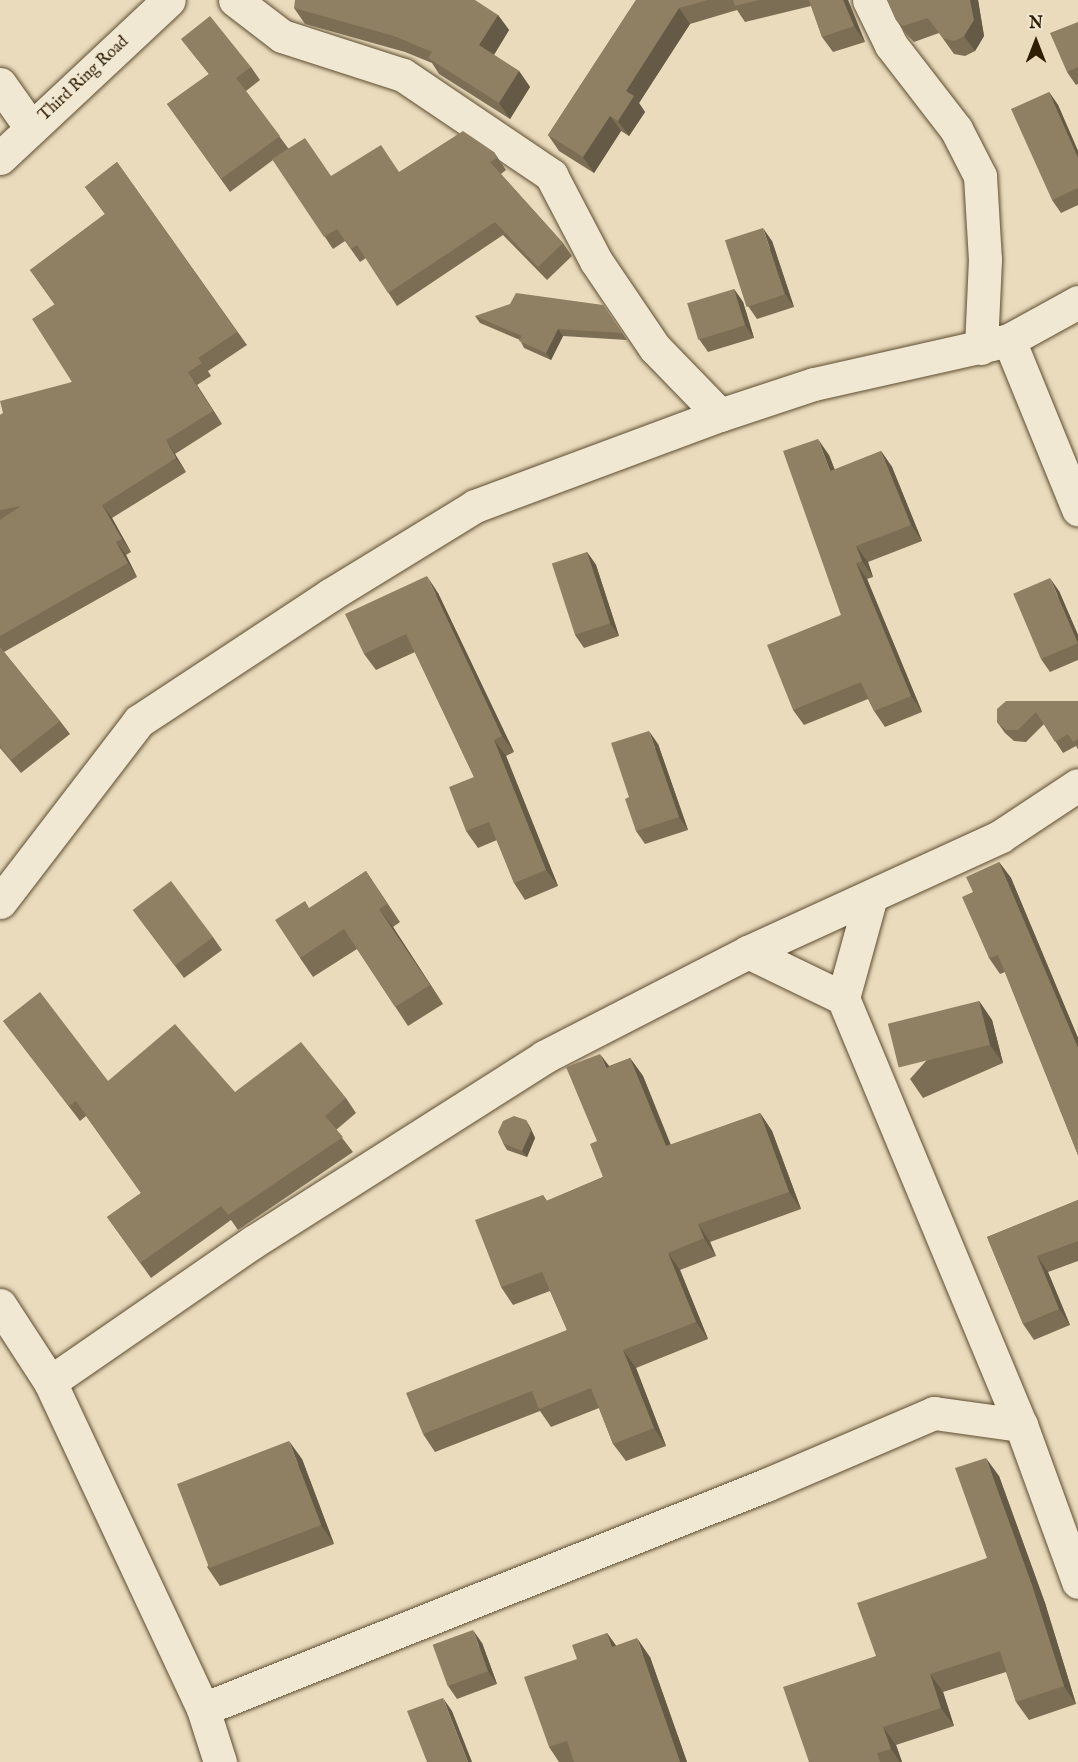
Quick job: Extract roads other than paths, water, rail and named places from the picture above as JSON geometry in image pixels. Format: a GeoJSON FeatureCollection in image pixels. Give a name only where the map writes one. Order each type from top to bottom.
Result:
{"type":"FeatureCollection","features":[{"type":"Feature","properties":{"kind":"street","name":"Third Ring Road"},"geometry":{"type":"LineString","coordinates":[[0,158],[169,0]]}},
{"type":"Feature","properties":{"kind":"street"},"geometry":{"type":"LineString","coordinates":[[235,0],[282,36],[403,75],[551,175],[596,261],[655,348],[720,415]]}},
{"type":"Feature","properties":{"kind":"street"},"geometry":{"type":"LineString","coordinates":[[869,0],[891,45],[956,129],[980,176],[985,260],[995,344],[1078,509]]}},
{"type":"Feature","properties":{"kind":"street"},"geometry":{"type":"LineString","coordinates":[[0,84],[31,128]]}},
{"type":"Feature","properties":{"kind":"street"},"geometry":{"type":"LineString","coordinates":[[0,902],[139,721],[330,595],[475,506],[720,415],[814,384],[995,344],[1078,302]]}},
{"type":"Feature","properties":{"kind":"street"},"geometry":{"type":"LineString","coordinates":[[50,1382],[253,1242],[544,1057],[748,952],[870,900],[1001,836],[1078,785]]}},
{"type":"Feature","properties":{"kind":"street"},"geometry":{"type":"LineString","coordinates":[[870,900],[843,998],[1021,1425],[1078,1582]]}},
{"type":"Feature","properties":{"kind":"street"},"geometry":{"type":"LineString","coordinates":[[748,952],[843,998]]}},
{"type":"Feature","properties":{"kind":"street"},"geometry":{"type":"LineString","coordinates":[[0,1305],[50,1382],[203,1709],[220,1762]]}},
{"type":"Feature","properties":{"kind":"street"},"geometry":{"type":"LineString","coordinates":[[203,1709],[766,1485],[933,1413],[1021,1425]]}}]}
